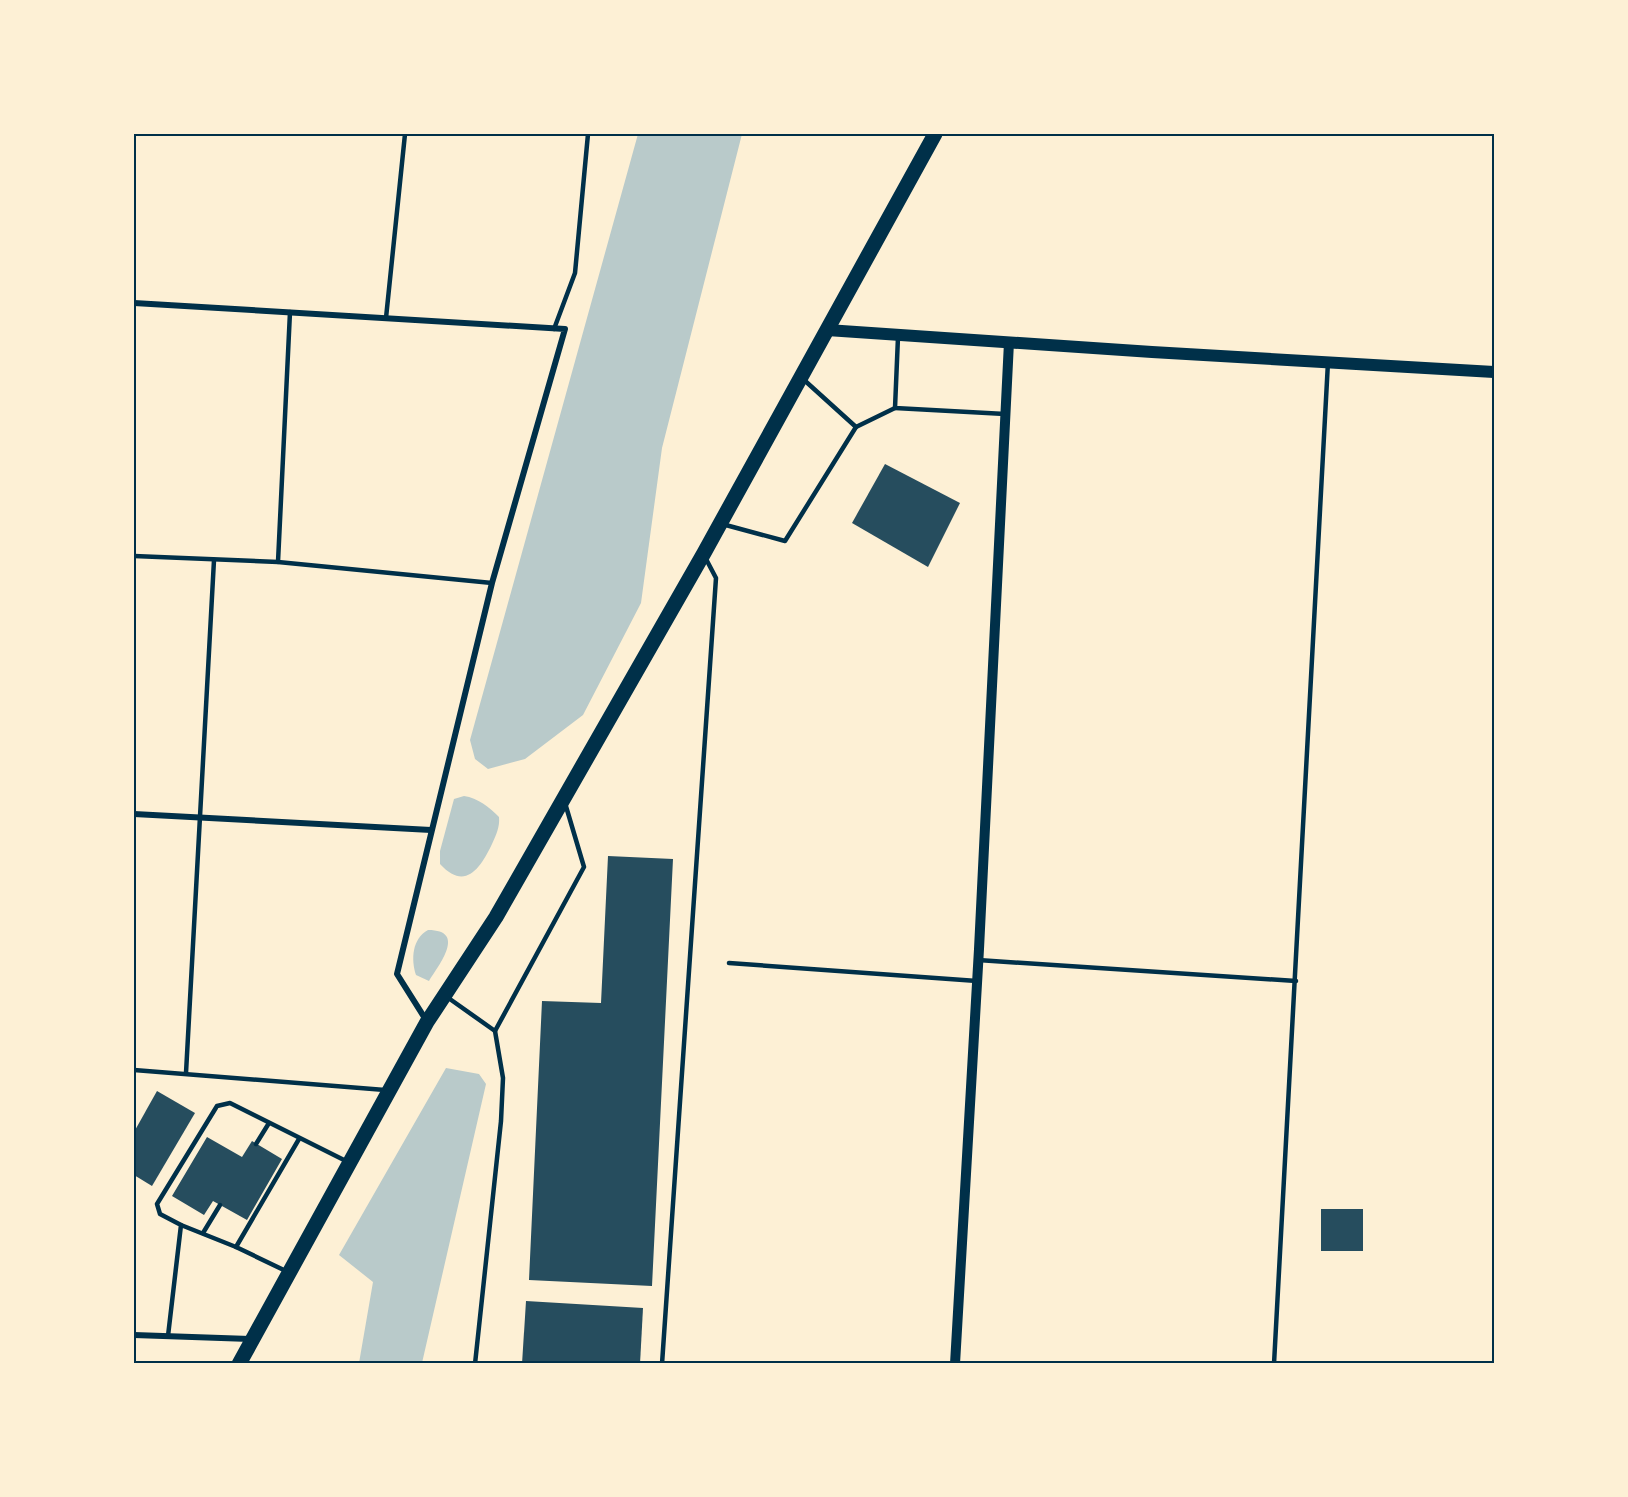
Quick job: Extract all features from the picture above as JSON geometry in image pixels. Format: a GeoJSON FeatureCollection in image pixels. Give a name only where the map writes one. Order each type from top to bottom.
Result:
{"type":"FeatureCollection","features":[{"type":"Feature","properties":{"kind":"main road"},"geometry":{"type":"LineString","coordinates":[[239,1364],[427,1022],[496,917],[704,554],[935,134]]}},
{"type":"Feature","properties":{"kind":"main road"},"geometry":{"type":"LineString","coordinates":[[827,330],[1494,372]]}},
{"type":"Feature","properties":{"kind":"street"},"geometry":{"type":"LineString","coordinates":[[134,303],[566,329],[492,583],[397,974],[427,1022]]}},
{"type":"Feature","properties":{"kind":"street"},"geometry":{"type":"LineString","coordinates":[[955,1364],[1009,342]]}},
{"type":"Feature","properties":{"kind":"street"},"geometry":{"type":"LineString","coordinates":[[134,814],[431,830]]}},
{"type":"Feature","properties":{"kind":"street"},"geometry":{"type":"LineString","coordinates":[[134,1335],[253,1339]]}},
{"type":"Feature","properties":{"kind":"lane"},"geometry":{"type":"LineString","coordinates":[[386,318],[405,134]]}},
{"type":"Feature","properties":{"kind":"lane"},"geometry":{"type":"LineString","coordinates":[[555,328],[575,273],[588,134]]}},
{"type":"Feature","properties":{"kind":"lane"},"geometry":{"type":"LineString","coordinates":[[278,562],[290,312]]}},
{"type":"Feature","properties":{"kind":"lane"},"geometry":{"type":"LineString","coordinates":[[895,408],[898,334]]}},
{"type":"Feature","properties":{"kind":"lane"},"geometry":{"type":"LineString","coordinates":[[1274,1364],[1328,363]]}},
{"type":"Feature","properties":{"kind":"lane"},"geometry":{"type":"LineString","coordinates":[[800,377],[856,427]]}},
{"type":"Feature","properties":{"kind":"lane"},"geometry":{"type":"LineString","coordinates":[[720,524],[785,541],[856,427],[895,408],[1005,414]]}},
{"type":"Feature","properties":{"kind":"lane"},"geometry":{"type":"LineString","coordinates":[[662,1364],[716,578],[704,554]]}},
{"type":"Feature","properties":{"kind":"lane"},"geometry":{"type":"LineString","coordinates":[[134,556],[278,562],[492,583]]}},
{"type":"Feature","properties":{"kind":"lane"},"geometry":{"type":"LineString","coordinates":[[186,1073],[214,560]]}},
{"type":"Feature","properties":{"kind":"lane"},"geometry":{"type":"LineString","coordinates":[[475,1364],[501,1121],[503,1078],[495,1031],[584,867],[563,799]]}},
{"type":"Feature","properties":{"kind":"lane"},"geometry":{"type":"LineString","coordinates":[[978,960],[1296,981]]}},
{"type":"Feature","properties":{"kind":"lane"},"geometry":{"type":"LineString","coordinates":[[729,963],[977,981]]}},
{"type":"Feature","properties":{"kind":"lane"},"geometry":{"type":"LineString","coordinates":[[444,996],[495,1031]]}},
{"type":"Feature","properties":{"kind":"lane"},"geometry":{"type":"LineString","coordinates":[[134,1070],[391,1091]]}},
{"type":"Feature","properties":{"kind":"lane"},"geometry":{"type":"LineString","coordinates":[[290,1272],[160,1215],[157,1204],[217,1106],[230,1103],[351,1163]]}},
{"type":"Feature","properties":{"kind":"lane"},"geometry":{"type":"LineString","coordinates":[[256,1144],[269,1123]]}},
{"type":"Feature","properties":{"kind":"lane"},"geometry":{"type":"LineString","coordinates":[[236,1247],[299,1139]]}},
{"type":"Feature","properties":{"kind":"lane"},"geometry":{"type":"LineString","coordinates":[[203,1233],[220,1205]]}},
{"type":"Feature","properties":{"kind":"lane"},"geometry":{"type":"LineString","coordinates":[[168,1336],[181,1225]]}},
{"type":"Feature","properties":{"kind":"shaded area"},"geometry":{"type":"Polygon","coordinates":[[[638,134],[742,134],[662,448],[641,603],[583,715],[525,759],[488,769],[475,759],[470,740],[638,134]]]}},
{"type":"Feature","properties":{"kind":"shaded area"},"geometry":{"type":"Polygon","coordinates":[[[464,796],[483,804],[499,817],[499,821],[495,837],[477,868],[464,876],[457,876],[440,864],[440,851],[454,799],[464,796]]]}},
{"type":"Feature","properties":{"kind":"shaded area"},"geometry":{"type":"Polygon","coordinates":[[[428,930],[440,932],[446,936],[448,942],[447,950],[429,981],[416,975],[413,956],[416,944],[428,930]]]}},
{"type":"Feature","properties":{"kind":"shaded area"},"geometry":{"type":"Polygon","coordinates":[[[446,1068],[479,1074],[486,1084],[422,1363],[359,1363],[373,1282],[339,1255],[446,1068]]]}},
{"type":"Feature","properties":{"kind":"building"},"geometry":{"type":"Polygon","coordinates":[[[885,464],[960,503],[928,567],[852,523],[885,464]]]}},
{"type":"Feature","properties":{"kind":"building"},"geometry":{"type":"Polygon","coordinates":[[[608,856],[673,859],[652,1286],[529,1280],[542,1001],[601,1003],[608,856]]]}},
{"type":"Feature","properties":{"kind":"building"},"geometry":{"type":"Polygon","coordinates":[[[157,1091],[195,1113],[152,1186],[134,1175],[134,1132],[157,1091]]]}},
{"type":"Feature","properties":{"kind":"building"},"geometry":{"type":"Polygon","coordinates":[[[207,1137],[242,1157],[252,1141],[282,1159],[247,1220],[213,1201],[204,1215],[172,1196],[207,1137]]]}},
{"type":"Feature","properties":{"kind":"building"},"geometry":{"type":"Polygon","coordinates":[[[1321,1209],[1363,1209],[1363,1251],[1321,1251],[1321,1209]]]}},
{"type":"Feature","properties":{"kind":"building"},"geometry":{"type":"Polygon","coordinates":[[[526,1301],[643,1308],[640,1364],[522,1364],[526,1301]]]}}]}
